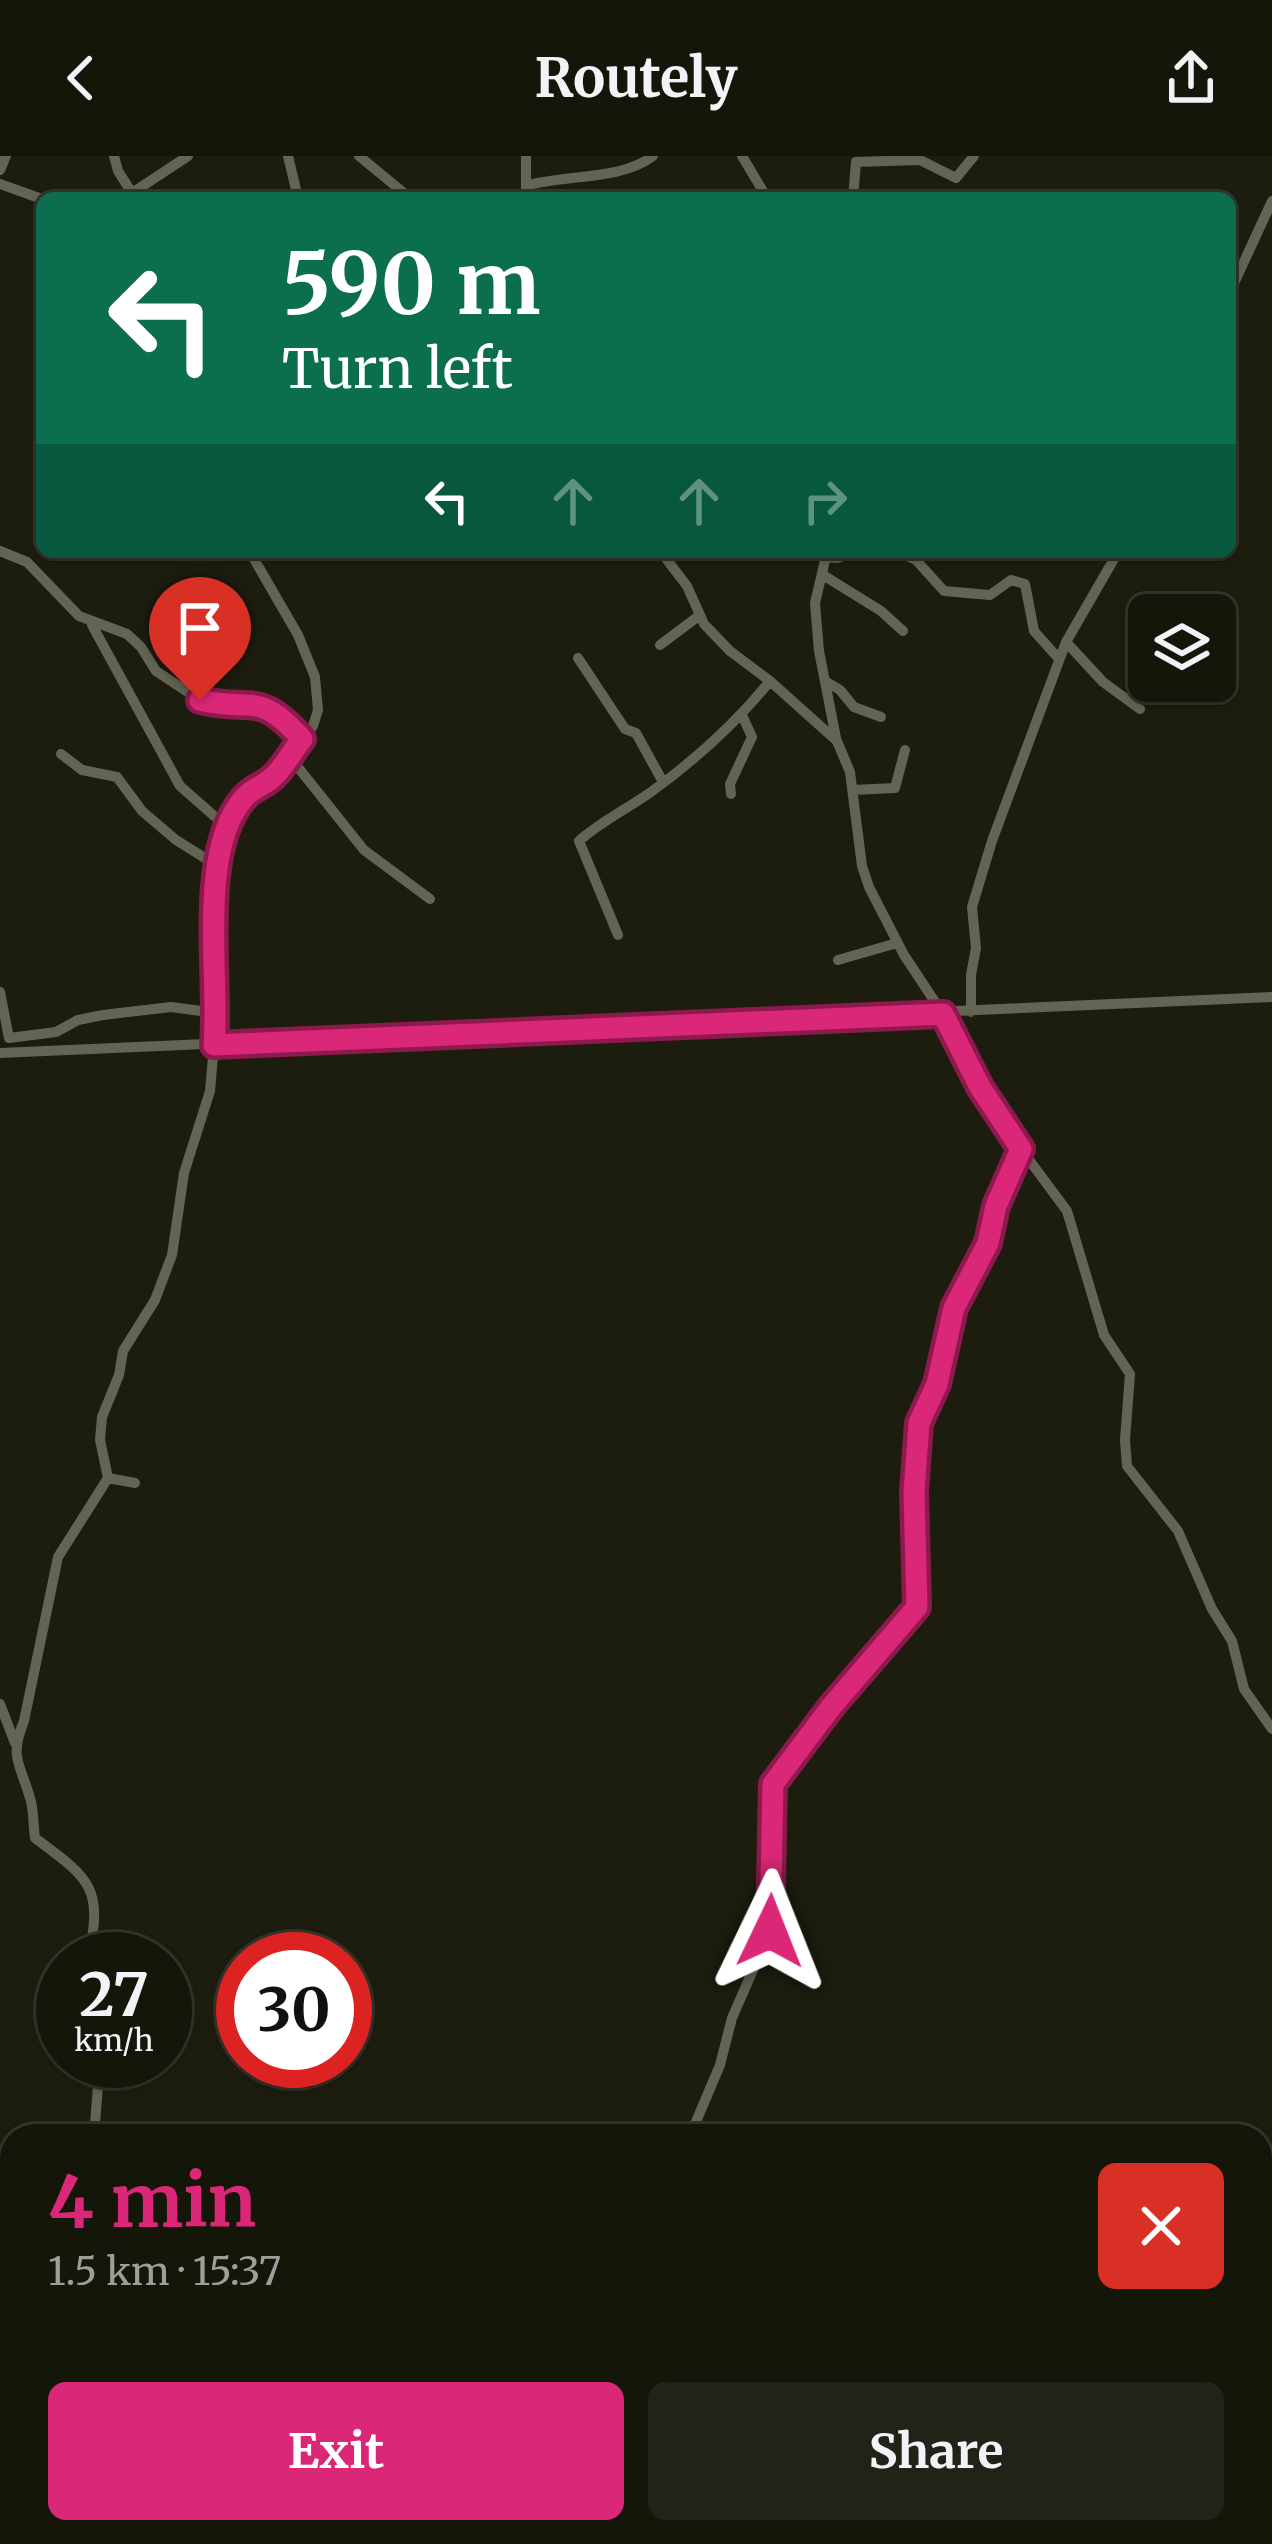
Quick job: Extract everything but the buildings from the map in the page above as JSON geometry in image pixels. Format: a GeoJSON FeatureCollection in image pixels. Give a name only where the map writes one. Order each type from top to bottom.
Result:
{"type":"FeatureCollection","features":[{"type":"Feature","properties":{"kind":"street"},"geometry":{"type":"LineString","coordinates":[[0,170],[6,156]]}},
{"type":"Feature","properties":{"kind":"street"},"geometry":{"type":"LineString","coordinates":[[114,156],[131,192]]}},
{"type":"Feature","properties":{"kind":"street"},"geometry":{"type":"LineString","coordinates":[[135,192],[188,156]]}},
{"type":"Feature","properties":{"kind":"street"},"geometry":{"type":"LineString","coordinates":[[288,156],[297,192]]}},
{"type":"Feature","properties":{"kind":"street"},"geometry":{"type":"LineString","coordinates":[[359,156],[403,192]]}},
{"type":"Feature","properties":{"kind":"street"},"geometry":{"type":"LineString","coordinates":[[526,156],[526,192]]}},
{"type":"Feature","properties":{"kind":"street"},"geometry":{"type":"LineString","coordinates":[[526,192],[549,178],[607,172],[653,156]]}},
{"type":"Feature","properties":{"kind":"street"},"geometry":{"type":"LineString","coordinates":[[742,156],[763,192]]}},
{"type":"Feature","properties":{"kind":"street"},"geometry":{"type":"LineString","coordinates":[[853,192],[855,159],[920,160],[956,178],[974,156]]}},
{"type":"Feature","properties":{"kind":"street"},"geometry":{"type":"LineString","coordinates":[[0,184],[36,197]]}},
{"type":"Feature","properties":{"kind":"street"},"geometry":{"type":"LineString","coordinates":[[1236,279],[1272,200]]}},
{"type":"Feature","properties":{"kind":"street"},"geometry":{"type":"LineString","coordinates":[[0,551],[27,562],[90,622],[180,786],[229,829]]}},
{"type":"Feature","properties":{"kind":"street"},"geometry":{"type":"LineString","coordinates":[[15,1743],[24,1721],[58,1558],[108,1478],[100,1441],[102,1418],[123,1351],[154,1300],[172,1256],[184,1173],[211,1091],[217,1013],[212,930],[216,865],[244,797],[275,776],[318,710],[315,677],[298,634],[254,558]]}},
{"type":"Feature","properties":{"kind":"street"},"geometry":{"type":"LineString","coordinates":[[666,558],[687,586],[700,615],[730,651],[837,741]]}},
{"type":"Feature","properties":{"kind":"street"},"geometry":{"type":"LineString","coordinates":[[826,558],[815,603],[837,741],[853,790],[864,875],[980,1087],[1067,1210],[1104,1336],[1130,1374],[1127,1466],[1178,1532],[1232,1642],[1244,1689],[1272,1730]]}},
{"type":"Feature","properties":{"kind":"street"},"geometry":{"type":"LineString","coordinates":[[911,558],[944,591],[990,595],[1011,580],[1025,584],[1034,631],[1059,659]]}},
{"type":"Feature","properties":{"kind":"street"},"geometry":{"type":"LineString","coordinates":[[970,1012],[976,949],[972,907],[1059,659],[1115,558]]}},
{"type":"Feature","properties":{"kind":"street"},"geometry":{"type":"LineString","coordinates":[[823,575],[881,611],[903,631]]}},
{"type":"Feature","properties":{"kind":"street"},"geometry":{"type":"LineString","coordinates":[[660,646],[700,615]]}},
{"type":"Feature","properties":{"kind":"street"},"geometry":{"type":"LineString","coordinates":[[90,622],[127,634],[156,671],[200,700],[266,707],[302,739]]}},
{"type":"Feature","properties":{"kind":"street"},"geometry":{"type":"LineString","coordinates":[[1066,642],[1103,682],[1140,709]]}},
{"type":"Feature","properties":{"kind":"street"},"geometry":{"type":"LineString","coordinates":[[578,658],[625,730],[636,733],[663,782]]}},
{"type":"Feature","properties":{"kind":"street"},"geometry":{"type":"LineString","coordinates":[[618,935],[579,841],[663,782],[742,715],[770,681]]}},
{"type":"Feature","properties":{"kind":"street"},"geometry":{"type":"LineString","coordinates":[[825,681],[854,707],[881,717]]}},
{"type":"Feature","properties":{"kind":"street"},"geometry":{"type":"LineString","coordinates":[[731,794],[730,784],[752,737],[742,715]]}},
{"type":"Feature","properties":{"kind":"street"},"geometry":{"type":"LineString","coordinates":[[853,790],[895,788],[905,749]]}},
{"type":"Feature","properties":{"kind":"street"},"geometry":{"type":"LineString","coordinates":[[61,754],[82,770],[117,777],[142,811],[216,865]]}},
{"type":"Feature","properties":{"kind":"street"},"geometry":{"type":"LineString","coordinates":[[289,755],[364,850],[430,899]]}},
{"type":"Feature","properties":{"kind":"street"},"geometry":{"type":"LineString","coordinates":[[838,959],[898,943]]}},
{"type":"Feature","properties":{"kind":"street"},"geometry":{"type":"LineString","coordinates":[[0,992],[9,1038],[56,1032],[78,1020],[103,1015],[171,1007],[217,1013]]}},
{"type":"Feature","properties":{"kind":"street"},"geometry":{"type":"LineString","coordinates":[[0,1053],[1272,997]]}},
{"type":"Feature","properties":{"kind":"street"},"geometry":{"type":"LineString","coordinates":[[695,2124],[770,1931],[773,1784],[831,1707],[917,1607],[914,1492],[919,1423],[937,1384],[954,1308],[988,1243],[996,1206],[1021,1149]]}},
{"type":"Feature","properties":{"kind":"street"},"geometry":{"type":"LineString","coordinates":[[108,1478],[135,1483]]}},
{"type":"Feature","properties":{"kind":"street"},"geometry":{"type":"LineString","coordinates":[[0,1704],[15,1743],[17,1769],[32,1800],[34,1838],[82,1873],[98,1916],[94,1932]]}},
{"type":"Feature","properties":{"kind":"street"},"geometry":{"type":"LineString","coordinates":[[95,2124],[98,2088]]}},
{"type":"Feature","properties":{"kind":"route"},"geometry":{"type":"LineString","coordinates":[[200,700],[266,707],[302,739],[275,776],[244,797],[216,865],[214,1045],[943,1014],[980,1087],[1021,1149],[996,1206],[988,1243],[954,1308],[937,1384],[919,1423],[914,1492],[917,1607],[831,1707],[773,1784],[770,1931]]}}]}
